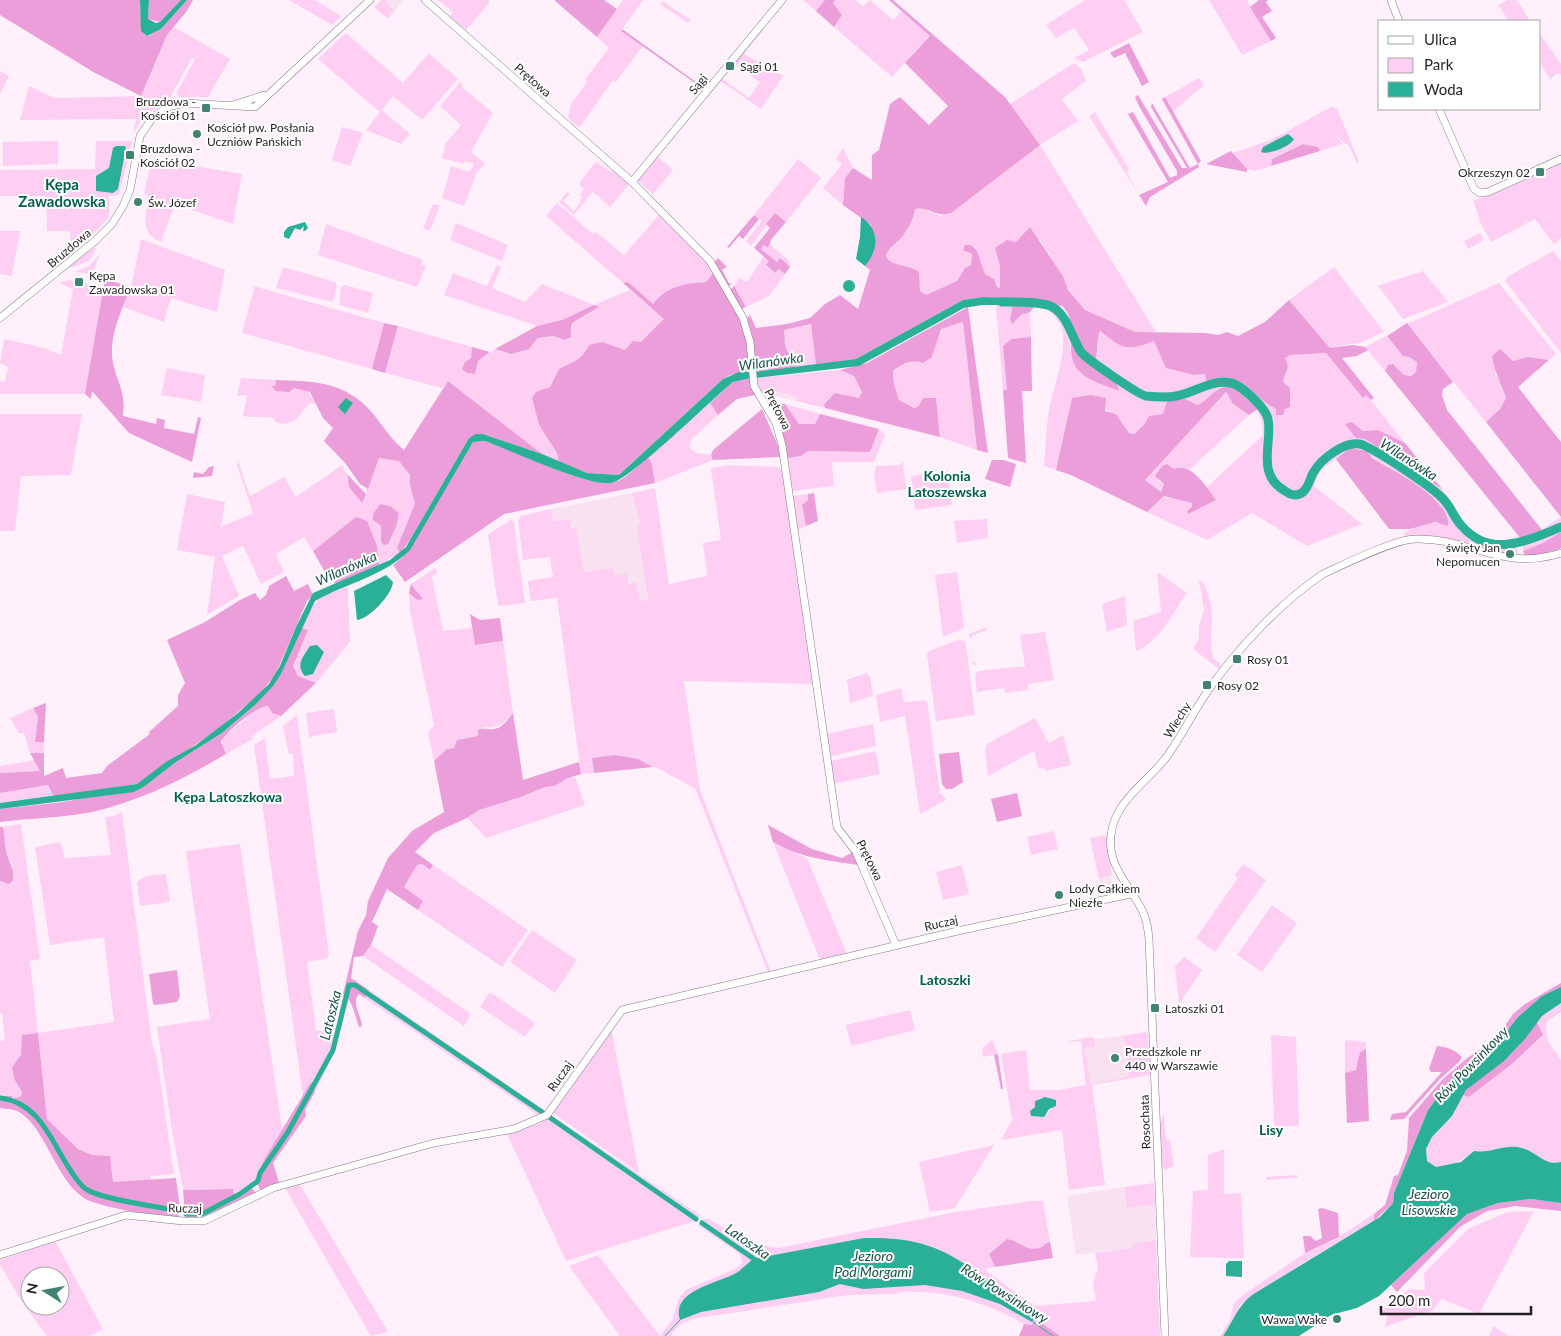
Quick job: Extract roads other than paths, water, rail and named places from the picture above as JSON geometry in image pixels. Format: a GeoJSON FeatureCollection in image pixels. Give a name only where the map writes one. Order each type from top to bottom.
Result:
{"type":"FeatureCollection","features":[{"type":"Feature","properties":{"kind":"street","name":"Bruzdowa"},"geometry":{"type":"LineString","coordinates":[[0,318],[95,242],[112,224],[127,197],[140,136],[151,119],[164,109],[180,104],[249,104],[252,98],[257,101],[270,92],[370,0]]}},
{"type":"Feature","properties":{"kind":"street","name":"Prętowa"},"geometry":{"type":"LineString","coordinates":[[426,0],[632,182],[710,261],[744,318],[750,342],[753,381],[757,393],[776,423],[782,445],[838,827],[856,852],[896,945]]}},
{"type":"Feature","properties":{"kind":"street","name":"Sągi"},"geometry":{"type":"LineString","coordinates":[[632,182],[782,0]]}},
{"type":"Feature","properties":{"kind":"street"},"geometry":{"type":"LineString","coordinates":[[1390,0],[1399,20]]}},
{"type":"Feature","properties":{"kind":"street"},"geometry":{"type":"LineString","coordinates":[[1439,110],[1474,189],[1480,193],[1488,192],[1561,160]]}},
{"type":"Feature","properties":{"kind":"street","name":"Wiechy"},"geometry":{"type":"LineString","coordinates":[[1142,908],[1118,874],[1111,850],[1111,835],[1114,821],[1128,797],[1163,761],[1207,693],[1248,640],[1323,574],[1387,547],[1414,538],[1444,542],[1511,559],[1538,559],[1561,553]]}},
{"type":"Feature","properties":{"kind":"street","name":"Ruczaj"},"geometry":{"type":"LineString","coordinates":[[0,1255],[126,1215],[182,1221],[204,1221],[273,1188],[434,1143],[504,1131],[530,1124],[547,1116],[622,1010],[896,945],[1131,894]]}},
{"type":"Feature","properties":{"kind":"street","name":"Rosochata"},"geometry":{"type":"LineString","coordinates":[[1142,908],[1146,918],[1149,939],[1165,1336]]}},
{"type":"Feature","properties":{"kind":"water"},"geometry":{"type":"Polygon","coordinates":[[[140,0],[149,0],[148,19],[156,23],[160,22],[181,0],[187,0],[161,29],[147,36],[141,31],[140,0]]]}},
{"type":"Feature","properties":{"kind":"water"},"geometry":{"type":"Polygon","coordinates":[[[1288,134],[1294,139],[1288,145],[1273,151],[1261,152],[1263,147],[1288,134]]]}},
{"type":"Feature","properties":{"kind":"water"},"geometry":{"type":"Polygon","coordinates":[[[125,146],[126,148],[118,189],[113,193],[96,191],[96,176],[109,168],[113,148],[125,146]]]}},
{"type":"Feature","properties":{"kind":"water"},"geometry":{"type":"Polygon","coordinates":[[[861,217],[872,227],[875,240],[873,253],[865,266],[856,259],[861,217]]]}},
{"type":"Feature","properties":{"kind":"water"},"geometry":{"type":"Polygon","coordinates":[[[305,222],[308,228],[305,231],[303,231],[304,226],[300,230],[295,228],[289,239],[284,237],[284,232],[288,227],[305,222]]]}},
{"type":"Feature","properties":{"kind":"water"},"geometry":{"type":"Polygon","coordinates":[[[849,280],[855,286],[849,292],[843,286],[849,280]]]}},
{"type":"Feature","properties":{"kind":"water"},"geometry":{"type":"Polygon","coordinates":[[[983,297],[1014,298],[1013,305],[982,305],[964,308],[859,366],[756,378],[755,372],[856,359],[963,300],[983,297]]]}},
{"type":"Feature","properties":{"kind":"water"},"geometry":{"type":"Polygon","coordinates":[[[739,372],[751,372],[751,378],[733,382],[652,455],[621,479],[611,483],[600,483],[568,474],[485,441],[473,442],[410,550],[400,559],[377,573],[315,601],[281,674],[273,686],[255,705],[222,733],[176,762],[145,786],[134,792],[0,809],[0,803],[137,784],[166,762],[196,745],[238,713],[269,684],[280,666],[313,593],[390,560],[406,547],[469,438],[476,434],[483,434],[542,454],[587,473],[619,475],[723,379],[739,372]]]}},
{"type":"Feature","properties":{"kind":"water"},"geometry":{"type":"Polygon","coordinates":[[[346,398],[353,403],[345,414],[338,407],[346,398]]]}},
{"type":"Feature","properties":{"kind":"water"},"geometry":{"type":"Polygon","coordinates":[[[386,575],[393,582],[389,593],[379,606],[362,619],[357,620],[354,591],[386,575]]]}},
{"type":"Feature","properties":{"kind":"water"},"geometry":{"type":"Polygon","coordinates":[[[317,645],[324,652],[313,674],[305,676],[300,665],[301,661],[310,646],[317,645]]]}},
{"type":"Feature","properties":{"kind":"water","name":"Jezioro Lisowskie"},"geometry":{"type":"Polygon","coordinates":[[[1561,987],[1561,1003],[1542,1016],[1525,1039],[1504,1061],[1466,1090],[1452,1116],[1432,1137],[1426,1149],[1427,1161],[1436,1167],[1461,1162],[1474,1151],[1487,1151],[1505,1147],[1518,1147],[1530,1151],[1546,1161],[1561,1162],[1561,1203],[1531,1199],[1498,1203],[1467,1214],[1379,1296],[1357,1308],[1331,1315],[1299,1336],[1223,1336],[1239,1309],[1252,1295],[1380,1217],[1393,1203],[1394,1193],[1428,1110],[1455,1074],[1502,1038],[1517,1018],[1542,996],[1561,987]]]}},
{"type":"Feature","properties":{"kind":"water"},"geometry":{"type":"Polygon","coordinates":[[[1045,1097],[1056,1100],[1056,1106],[1049,1109],[1044,1117],[1031,1116],[1030,1111],[1035,1107],[1035,1101],[1045,1097]]]}},
{"type":"Feature","properties":{"kind":"water","name":"Jezioro Pod Morgami"},"geometry":{"type":"Polygon","coordinates":[[[864,1238],[901,1240],[932,1247],[946,1253],[975,1270],[1008,1294],[1034,1320],[1032,1322],[1000,1304],[962,1291],[925,1285],[863,1289],[840,1284],[819,1292],[701,1312],[680,1320],[679,1310],[682,1301],[689,1295],[698,1289],[738,1272],[753,1259],[864,1238]]]}},
{"type":"Feature","properties":{"kind":"water"},"geometry":{"type":"Polygon","coordinates":[[[1229,1261],[1242,1261],[1242,1277],[1226,1276],[1226,1264],[1229,1261]]]}},
{"type":"Feature","properties":{"kind":"waterway","name":"Wilanówka"},"geometry":{"type":"LineString","coordinates":[[1002,302],[1036,303],[1054,308],[1063,317],[1081,352],[1085,356],[1123,383],[1146,396],[1176,396],[1224,382],[1241,388],[1259,404],[1267,416],[1269,428],[1267,457],[1270,476],[1276,484],[1289,494],[1301,494],[1313,473],[1328,456],[1342,448],[1356,444],[1363,445],[1381,455],[1429,487],[1446,503],[1461,525],[1472,536],[1484,542],[1510,544],[1536,537],[1561,527]]}},
{"type":"Feature","properties":{"kind":"waterway","name":"Latoszka"},"geometry":{"type":"LineString","coordinates":[[186,1214],[202,1214],[240,1194],[258,1181],[260,1173],[288,1132],[333,1050],[349,985],[355,985],[542,1112]]}},
{"type":"Feature","properties":{"kind":"waterway","name":"Latoszka"},"geometry":{"type":"LineString","coordinates":[[0,1098],[14,1101],[26,1107],[35,1116],[51,1136],[74,1176],[86,1189],[103,1196],[179,1211]]}},
{"type":"Feature","properties":{"kind":"waterway","name":"Latoszka"},"geometry":{"type":"LineString","coordinates":[[549,1117],[696,1219]]}},
{"type":"Feature","properties":{"kind":"waterway","name":"Latoszka"},"geometry":{"type":"LineString","coordinates":[[702,1223],[757,1261]]}},
{"type":"Feature","properties":{"kind":"waterway","name":"Rów Powsinkowy"},"geometry":{"type":"LineString","coordinates":[[665,1336],[680,1320]]}},
{"type":"Feature","properties":{"kind":"waterway","name":"Rów Powsinkowy"},"geometry":{"type":"LineString","coordinates":[[1033,1322],[1053,1336]]}},
{"type":"Feature","properties":{"kind":"place","name":"Sągi 01"},"geometry":{"type":"Point","coordinates":[730,66]}},
{"type":"Feature","properties":{"kind":"place","name":"Bruzdowa - Kościół 01"},"geometry":{"type":"Point","coordinates":[206,108]}},
{"type":"Feature","properties":{"kind":"place","name":"Kościół pw. Posłania Uczniów Pańskich"},"geometry":{"type":"Point","coordinates":[197,134]}},
{"type":"Feature","properties":{"kind":"place","name":"Bruzdowa - Kościół 02"},"geometry":{"type":"Point","coordinates":[130,155]}},
{"type":"Feature","properties":{"kind":"place","name":"Okrzeszyn 02"},"geometry":{"type":"Point","coordinates":[1540,172]}},
{"type":"Feature","properties":{"kind":"place","name":"Św. Józef"},"geometry":{"type":"Point","coordinates":[138,202]}},
{"type":"Feature","properties":{"kind":"place","name":"Kępa Zawadowska 01"},"geometry":{"type":"Point","coordinates":[79,282]}},
{"type":"Feature","properties":{"kind":"place","name":"święty Jan Nepomucen"},"geometry":{"type":"Point","coordinates":[1510,554]}},
{"type":"Feature","properties":{"kind":"place","name":"Rosy 01"},"geometry":{"type":"Point","coordinates":[1237,659]}},
{"type":"Feature","properties":{"kind":"place","name":"Rosy 02"},"geometry":{"type":"Point","coordinates":[1207,685]}},
{"type":"Feature","properties":{"kind":"place","name":"Lody Całkiem Niezłe"},"geometry":{"type":"Point","coordinates":[1059,895]}},
{"type":"Feature","properties":{"kind":"place","name":"Latoszki 01"},"geometry":{"type":"Point","coordinates":[1155,1008]}},
{"type":"Feature","properties":{"kind":"place","name":"Przedszkole nr 440 w Warszawie"},"geometry":{"type":"Point","coordinates":[1115,1058]}},
{"type":"Feature","properties":{"kind":"place","name":"Wawa Wake"},"geometry":{"type":"Point","coordinates":[1337,1319]}},
{"type":"Feature","properties":{"kind":"district","name":"Kępa Zawadowska"},"geometry":{"type":"Point","coordinates":[62,192]}},
{"type":"Feature","properties":{"kind":"district","name":"Kolonia Latoszewska"},"geometry":{"type":"Point","coordinates":[947,484]}},
{"type":"Feature","properties":{"kind":"district","name":"Kępa Latoszkowa"},"geometry":{"type":"Point","coordinates":[228,796]}},
{"type":"Feature","properties":{"kind":"district","name":"Latoszki"},"geometry":{"type":"Point","coordinates":[945,979]}},
{"type":"Feature","properties":{"kind":"district","name":"Lisy"},"geometry":{"type":"Point","coordinates":[1271,1129]}}]}
